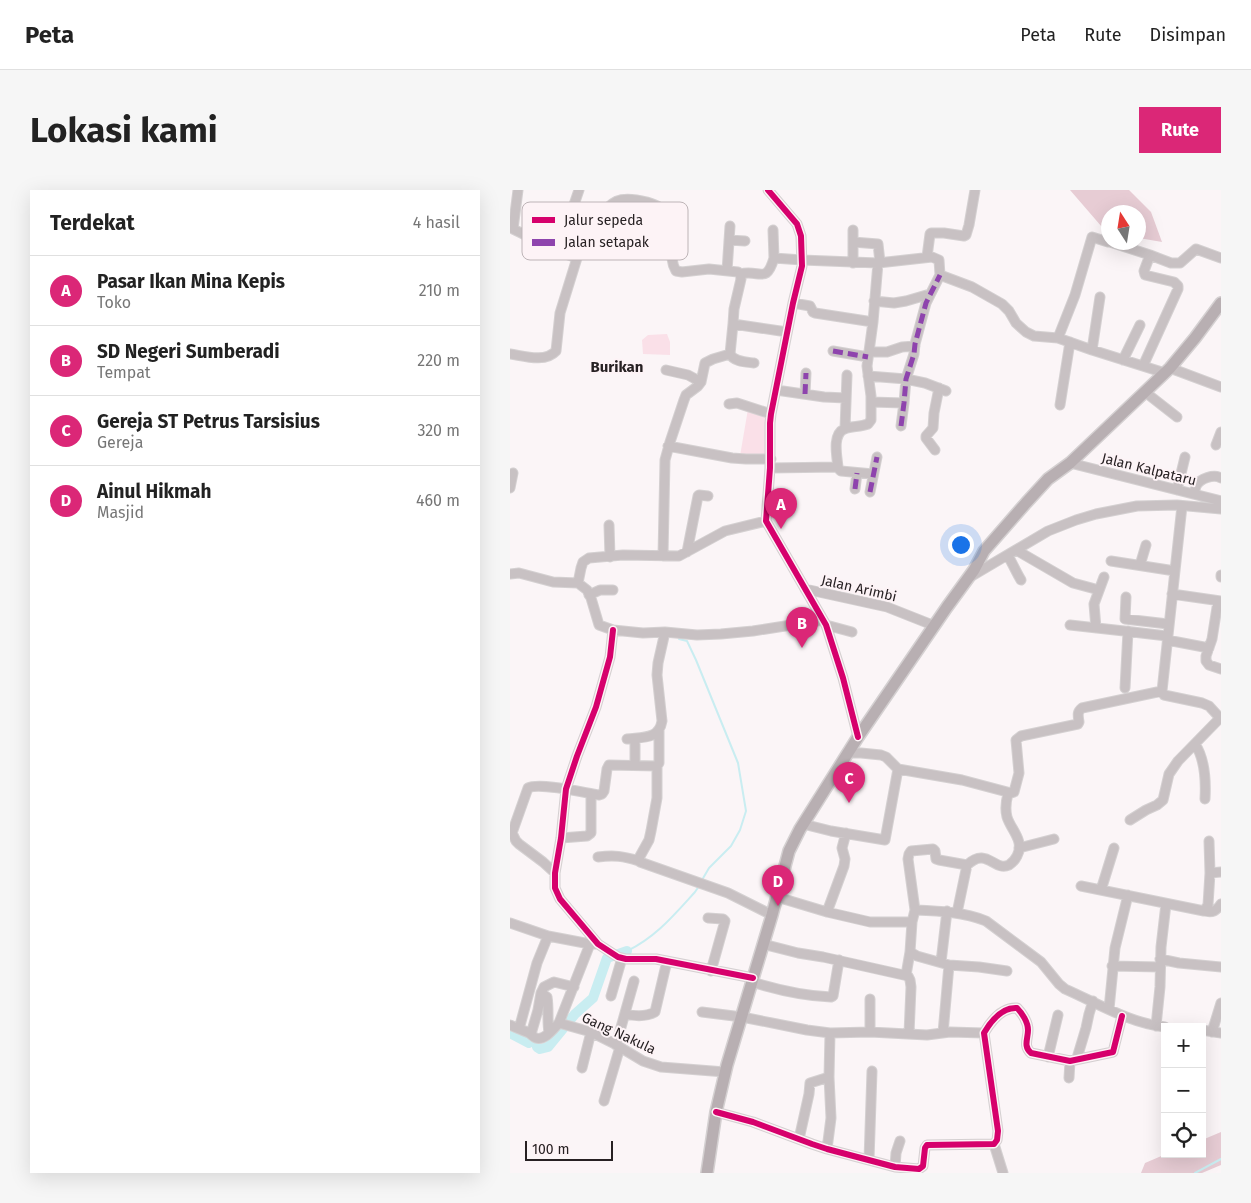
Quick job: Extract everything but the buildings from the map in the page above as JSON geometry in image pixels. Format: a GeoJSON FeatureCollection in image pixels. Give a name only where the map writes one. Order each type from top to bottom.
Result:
{"type":"FeatureCollection","features":[{"type":"Feature","properties":{"kind":"main road"},"geometry":{"type":"LineString","coordinates":[[707,1173],[716,1112],[725,1072],[789,852],[803,824],[858,737],[974,570],[984,551],[1048,480],[1070,463],[1168,371],[1221,303]]}},
{"type":"Feature","properties":{"kind":"street"},"geometry":{"type":"LineString","coordinates":[[511,229],[516,210],[518,190]]}},
{"type":"Feature","properties":{"kind":"street"},"geometry":{"type":"LineString","coordinates":[[575,202],[579,190]]}},
{"type":"Feature","properties":{"kind":"street"},"geometry":{"type":"LineString","coordinates":[[768,190],[797,224],[801,236],[802,266],[771,414],[771,464],[766,521],[824,622],[858,737]]}},
{"type":"Feature","properties":{"kind":"street"},"geometry":{"type":"LineString","coordinates":[[927,257],[931,233],[966,235],[975,190]]}},
{"type":"Feature","properties":{"kind":"street"},"geometry":{"type":"LineString","coordinates":[[616,202],[625,199],[646,202]]}},
{"type":"Feature","properties":{"kind":"street"},"geometry":{"type":"LineString","coordinates":[[727,271],[730,226]]}},
{"type":"Feature","properties":{"kind":"street"},"geometry":{"type":"LineString","coordinates":[[672,260],[676,271],[682,272],[709,269],[736,271],[740,274],[765,274],[770,269],[774,258],[773,230]]}},
{"type":"Feature","properties":{"kind":"street"},"geometry":{"type":"LineString","coordinates":[[854,230],[854,263]]}},
{"type":"Feature","properties":{"kind":"street"},"geometry":{"type":"LineString","coordinates":[[1058,338],[1075,295],[1092,237],[1101,240]]}},
{"type":"Feature","properties":{"kind":"street"},"geometry":{"type":"LineString","coordinates":[[729,240],[745,241]]}},
{"type":"Feature","properties":{"kind":"street"},"geometry":{"type":"LineString","coordinates":[[853,242],[878,244],[879,262],[867,366],[872,396],[871,420],[870,423],[845,429],[838,434],[836,439],[838,467],[841,471],[873,474]]}},
{"type":"Feature","properties":{"kind":"street"},"geometry":{"type":"LineString","coordinates":[[1134,250],[1176,264],[1180,263],[1196,249],[1221,258]]}},
{"type":"Feature","properties":{"kind":"street"},"geometry":{"type":"LineString","coordinates":[[1143,366],[1178,289],[1174,282],[1145,275],[1144,271],[1150,255]]}},
{"type":"Feature","properties":{"kind":"street"},"geometry":{"type":"LineString","coordinates":[[774,258],[854,263],[927,257],[939,260],[940,275],[926,303],[906,379],[901,426]]}},
{"type":"Feature","properties":{"kind":"street"},"geometry":{"type":"LineString","coordinates":[[510,354],[544,358],[552,356],[556,351],[560,313],[576,260]]}},
{"type":"Feature","properties":{"kind":"street"},"geometry":{"type":"LineString","coordinates":[[740,274],[741,279],[734,309],[730,354],[731,358],[736,360],[754,363]]}},
{"type":"Feature","properties":{"kind":"street"},"geometry":{"type":"LineString","coordinates":[[940,275],[972,286],[1002,304],[1016,323],[1034,336],[1058,338],[1123,360],[1221,387]]}},
{"type":"Feature","properties":{"kind":"street"},"geometry":{"type":"LineString","coordinates":[[874,301],[894,303],[930,294]]}},
{"type":"Feature","properties":{"kind":"street"},"geometry":{"type":"LineString","coordinates":[[1092,350],[1100,297]]}},
{"type":"Feature","properties":{"kind":"street"},"geometry":{"type":"LineString","coordinates":[[793,303],[810,306],[815,313],[873,322]]}},
{"type":"Feature","properties":{"kind":"street"},"geometry":{"type":"LineString","coordinates":[[733,324],[787,332]]}},
{"type":"Feature","properties":{"kind":"street"},"geometry":{"type":"LineString","coordinates":[[1123,360],[1140,324]]}},
{"type":"Feature","properties":{"kind":"street"},"geometry":{"type":"LineString","coordinates":[[1060,405],[1070,342]]}},
{"type":"Feature","properties":{"kind":"street"},"geometry":{"type":"LineString","coordinates":[[833,352],[868,354],[915,346]]}},
{"type":"Feature","properties":{"kind":"street"},"geometry":{"type":"LineString","coordinates":[[663,556],[665,460],[668,446],[686,396],[701,382],[705,363],[730,354]]}},
{"type":"Feature","properties":{"kind":"street"},"geometry":{"type":"LineString","coordinates":[[666,370],[688,375],[701,382]]}},
{"type":"Feature","properties":{"kind":"street"},"geometry":{"type":"LineString","coordinates":[[805,394],[806,374]]}},
{"type":"Feature","properties":{"kind":"street"},"geometry":{"type":"LineString","coordinates":[[845,429],[847,375]]}},
{"type":"Feature","properties":{"kind":"street"},"geometry":{"type":"LineString","coordinates":[[868,376],[906,379],[942,389],[934,413],[933,428],[926,436],[935,450]]}},
{"type":"Feature","properties":{"kind":"street"},"geometry":{"type":"LineString","coordinates":[[776,390],[824,397],[846,398]]}},
{"type":"Feature","properties":{"kind":"street"},"geometry":{"type":"LineString","coordinates":[[1145,392],[1176,416]]}},
{"type":"Feature","properties":{"kind":"street"},"geometry":{"type":"LineString","coordinates":[[871,402],[904,403]]}},
{"type":"Feature","properties":{"kind":"street"},"geometry":{"type":"LineString","coordinates":[[729,404],[737,403],[771,414]]}},
{"type":"Feature","properties":{"kind":"street"},"geometry":{"type":"LineString","coordinates":[[1216,444],[1221,432]]}},
{"type":"Feature","properties":{"kind":"street"},"geometry":{"type":"LineString","coordinates":[[668,446],[771,464],[838,467]]}},
{"type":"Feature","properties":{"kind":"street"},"geometry":{"type":"LineString","coordinates":[[870,492],[877,456]]}},
{"type":"Feature","properties":{"kind":"street"},"geometry":{"type":"LineString","coordinates":[[1130,820],[1163,800],[1169,774],[1178,761],[1221,719],[1209,706],[1164,695],[1162,691],[1181,506],[1185,492],[1185,457]]}},
{"type":"Feature","properties":{"kind":"street","name":"Jalan Kalpataru"},"geometry":{"type":"LineString","coordinates":[[1070,463],[1221,501]]}},
{"type":"Feature","properties":{"kind":"street"},"geometry":{"type":"LineString","coordinates":[[855,489],[857,472]]}},
{"type":"Feature","properties":{"kind":"street"},"geometry":{"type":"LineString","coordinates":[[510,488],[513,473]]}},
{"type":"Feature","properties":{"kind":"street"},"geometry":{"type":"LineString","coordinates":[[1185,492],[1202,480],[1214,476],[1221,478]]}},
{"type":"Feature","properties":{"kind":"street"},"geometry":{"type":"LineString","coordinates":[[687,552],[698,496],[708,496]]}},
{"type":"Feature","properties":{"kind":"street"},"geometry":{"type":"LineString","coordinates":[[967,579],[1048,531],[1096,514],[1136,506],[1181,506],[1221,509]]}},
{"type":"Feature","properties":{"kind":"street"},"geometry":{"type":"LineString","coordinates":[[578,583],[583,562],[589,558],[623,555],[679,556],[725,531],[766,521]]}},
{"type":"Feature","properties":{"kind":"street"},"geometry":{"type":"LineString","coordinates":[[609,525],[610,557]]}},
{"type":"Feature","properties":{"kind":"street"},"geometry":{"type":"LineString","coordinates":[[1140,565],[1146,545]]}},
{"type":"Feature","properties":{"kind":"street"},"geometry":{"type":"LineString","coordinates":[[1016,550],[1073,583],[1099,590]]}},
{"type":"Feature","properties":{"kind":"street"},"geometry":{"type":"LineString","coordinates":[[1008,556],[1021,580]]}},
{"type":"Feature","properties":{"kind":"street"},"geometry":{"type":"LineString","coordinates":[[1111,560],[1175,571]]}},
{"type":"Feature","properties":{"kind":"street"},"geometry":{"type":"LineString","coordinates":[[510,574],[519,573],[553,582],[578,583],[589,594],[599,625],[614,630],[697,635],[753,631],[824,622],[852,632]]}},
{"type":"Feature","properties":{"kind":"street"},"geometry":{"type":"LineString","coordinates":[[1096,628],[1094,604],[1104,576]]}},
{"type":"Feature","properties":{"kind":"street","name":"Jalan Arimbi"},"geometry":{"type":"LineString","coordinates":[[804,589],[887,607],[935,626]]}},
{"type":"Feature","properties":{"kind":"street"},"geometry":{"type":"LineString","coordinates":[[589,594],[600,590],[613,590]]}},
{"type":"Feature","properties":{"kind":"street"},"geometry":{"type":"LineString","coordinates":[[1172,594],[1220,601],[1217,640],[1209,648],[1206,661],[1209,665],[1221,669]]}},
{"type":"Feature","properties":{"kind":"street"},"geometry":{"type":"LineString","coordinates":[[1125,688],[1126,598]]}},
{"type":"Feature","properties":{"kind":"street"},"geometry":{"type":"LineString","coordinates":[[1125,619],[1168,624]]}},
{"type":"Feature","properties":{"kind":"street"},"geometry":{"type":"LineString","coordinates":[[1070,625],[1126,631],[1209,648]]}},
{"type":"Feature","properties":{"kind":"street"},"geometry":{"type":"LineString","coordinates":[[594,944],[560,899],[555,888],[555,873],[566,789],[596,707],[610,657],[614,630]]}},
{"type":"Feature","properties":{"kind":"street"},"geometry":{"type":"LineString","coordinates":[[635,860],[639,858],[649,840],[656,798],[659,730],[662,722],[657,675],[665,632]]}},
{"type":"Feature","properties":{"kind":"street"},"geometry":{"type":"LineString","coordinates":[[848,753],[881,755],[886,757],[898,770],[962,780],[1008,794],[1014,792],[1019,773],[1016,740],[1021,736],[1078,724],[1078,711],[1082,708],[1162,691]]}},
{"type":"Feature","properties":{"kind":"street"},"geometry":{"type":"LineString","coordinates":[[635,765],[631,739],[646,738],[659,730]]}},
{"type":"Feature","properties":{"kind":"street"},"geometry":{"type":"LineString","coordinates":[[1195,744],[1204,772],[1206,784],[1205,799]]}},
{"type":"Feature","properties":{"kind":"street"},"geometry":{"type":"LineString","coordinates":[[555,873],[519,844],[512,833],[528,788],[534,786],[566,789],[599,795],[604,791],[607,769],[610,765],[657,766]]}},
{"type":"Feature","properties":{"kind":"street"},"geometry":{"type":"LineString","coordinates":[[803,824],[885,840],[898,770]]}},
{"type":"Feature","properties":{"kind":"street"},"geometry":{"type":"LineString","coordinates":[[561,838],[587,836],[591,833],[591,794]]}},
{"type":"Feature","properties":{"kind":"street"},"geometry":{"type":"LineString","coordinates":[[943,1033],[945,964],[952,912],[967,865],[972,860],[980,858],[1006,866],[1012,864],[1019,848],[1016,833],[1007,816],[1008,794]]}},
{"type":"Feature","properties":{"kind":"street"},"geometry":{"type":"LineString","coordinates":[[827,912],[844,866],[845,859],[842,848],[846,833]]}},
{"type":"Feature","properties":{"kind":"street"},"geometry":{"type":"LineString","coordinates":[[1019,848],[1054,840]]}},
{"type":"Feature","properties":{"kind":"street"},"geometry":{"type":"LineString","coordinates":[[1207,912],[1210,873],[1209,841]]}},
{"type":"Feature","properties":{"kind":"street"},"geometry":{"type":"LineString","coordinates":[[1102,890],[1114,848]]}},
{"type":"Feature","properties":{"kind":"street"},"geometry":{"type":"LineString","coordinates":[[906,975],[915,910],[908,854],[933,849],[936,859],[967,865]]}},
{"type":"Feature","properties":{"kind":"street"},"geometry":{"type":"LineString","coordinates":[[598,857],[611,856],[635,860],[728,893],[772,915]]}},
{"type":"Feature","properties":{"kind":"street"},"geometry":{"type":"LineString","coordinates":[[1210,873],[1221,872]]}},
{"type":"Feature","properties":{"kind":"street"},"geometry":{"type":"LineString","coordinates":[[1081,886],[1207,912],[1221,917]]}},
{"type":"Feature","properties":{"kind":"street"},"geometry":{"type":"LineString","coordinates":[[1109,1009],[1115,948],[1128,896]]}},
{"type":"Feature","properties":{"kind":"street"},"geometry":{"type":"LineString","coordinates":[[777,897],[827,912],[870,922],[912,922]]}},
{"type":"Feature","properties":{"kind":"street"},"geometry":{"type":"LineString","coordinates":[[915,910],[952,912],[986,921],[1041,962],[1064,989],[1122,1016],[1160,1026],[1160,947],[1166,904]]}},
{"type":"Feature","properties":{"kind":"street"},"geometry":{"type":"LineString","coordinates":[[1207,912],[1217,910],[1221,904]]}},
{"type":"Feature","properties":{"kind":"street"},"geometry":{"type":"LineString","coordinates":[[708,918],[723,919],[725,921],[711,970]]}},
{"type":"Feature","properties":{"kind":"street"},"geometry":{"type":"LineString","coordinates":[[510,923],[548,936],[594,944],[614,956],[622,958],[667,961],[753,980],[817,997],[833,996],[839,960]]}},
{"type":"Feature","properties":{"kind":"street"},"geometry":{"type":"LineString","coordinates":[[519,1029],[537,963],[548,936]]}},
{"type":"Feature","properties":{"kind":"street"},"geometry":{"type":"LineString","coordinates":[[563,1024],[574,987],[594,944]]}},
{"type":"Feature","properties":{"kind":"street"},"geometry":{"type":"LineString","coordinates":[[763,944],[906,975],[909,978],[911,987],[909,1034]]}},
{"type":"Feature","properties":{"kind":"street"},"geometry":{"type":"LineString","coordinates":[[910,952],[917,956],[945,964],[1007,971]]}},
{"type":"Feature","properties":{"kind":"street"},"geometry":{"type":"LineString","coordinates":[[611,996],[622,958]]}},
{"type":"Feature","properties":{"kind":"street"},"geometry":{"type":"LineString","coordinates":[[625,1014],[634,1016],[655,1012],[667,961]]}},
{"type":"Feature","properties":{"kind":"street"},"geometry":{"type":"LineString","coordinates":[[1112,966],[1179,963],[1221,967]]}},
{"type":"Feature","properties":{"kind":"street"},"geometry":{"type":"LineString","coordinates":[[604,1101],[634,981]]}},
{"type":"Feature","properties":{"kind":"street"},"geometry":{"type":"LineString","coordinates":[[531,1034],[544,987],[554,982],[574,987]]}},
{"type":"Feature","properties":{"kind":"street"},"geometry":{"type":"LineString","coordinates":[[510,1025],[536,1038],[549,1033],[547,997],[541,993]]}},
{"type":"Feature","properties":{"kind":"street"},"geometry":{"type":"LineString","coordinates":[[870,999],[870,1032]]}},
{"type":"Feature","properties":{"kind":"street"},"geometry":{"type":"LineString","coordinates":[[1070,1078],[1073,1060],[1086,1028],[1093,1001]]}},
{"type":"Feature","properties":{"kind":"street"},"geometry":{"type":"LineString","coordinates":[[1216,1032],[1221,1003]]}},
{"type":"Feature","properties":{"kind":"street"},"geometry":{"type":"LineString","coordinates":[[1003,1173],[994,1144],[997,1140],[998,1131],[984,1033],[988,1026],[1002,1012],[1007,1009],[1017,1008],[1027,1026],[1026,1041],[1028,1050],[1031,1053],[1073,1060],[1113,1052],[1122,1016]]}},
{"type":"Feature","properties":{"kind":"street"},"geometry":{"type":"LineString","coordinates":[[702,1012],[742,1017],[830,1033],[984,1033]]}},
{"type":"Feature","properties":{"kind":"street"},"geometry":{"type":"LineString","coordinates":[[1048,1057],[1058,1015]]}},
{"type":"Feature","properties":{"kind":"street","name":"Gang Nakula"},"geometry":{"type":"LineString","coordinates":[[549,1033],[563,1024],[591,1032],[643,1061],[661,1067],[725,1072]]}},
{"type":"Feature","properties":{"kind":"street"},"geometry":{"type":"LineString","coordinates":[[582,1068],[591,1032]]}},
{"type":"Feature","properties":{"kind":"street"},"geometry":{"type":"LineString","coordinates":[[827,1149],[831,1118],[830,1033]]}},
{"type":"Feature","properties":{"kind":"street"},"geometry":{"type":"LineString","coordinates":[[869,1160],[872,1071]]}},
{"type":"Feature","properties":{"kind":"street"},"geometry":{"type":"LineString","coordinates":[[799,1139],[810,1082],[830,1077]]}},
{"type":"Feature","properties":{"kind":"street"},"geometry":{"type":"LineString","coordinates":[[716,1112],[753,1122],[827,1149],[894,1167],[917,1170],[923,1166],[927,1145],[994,1144]]}},
{"type":"Feature","properties":{"kind":"street"},"geometry":{"type":"LineString","coordinates":[[894,1167],[900,1141]]}},
{"type":"Feature","properties":{"kind":"street"},"geometry":{"type":"LineString","coordinates":[[878,1173],[879,1163]]}},
{"type":"Feature","properties":{"kind":"shaded area"},"geometry":{"type":"Polygon","coordinates":[[[1070,190],[1129,190],[1144,205],[1101,205],[1101,226],[1070,190]]]}},
{"type":"Feature","properties":{"kind":"shaded area"},"geometry":{"type":"Polygon","coordinates":[[[1146,207],[1151,212],[1162,242],[1146,239],[1146,207]]]}},
{"type":"Feature","properties":{"kind":"shaded area"},"geometry":{"type":"Polygon","coordinates":[[[667,334],[670,342],[670,355],[643,354],[642,340],[648,335],[667,334]]]}},
{"type":"Feature","properties":{"kind":"shaded area"},"geometry":{"type":"Polygon","coordinates":[[[748,409],[766,414],[766,456],[740,456],[748,409]]]}},
{"type":"Feature","properties":{"kind":"shaded area"},"geometry":{"type":"Polygon","coordinates":[[[1221,1132],[1221,1165],[1202,1173],[1141,1173],[1145,1163],[1161,1156],[1161,1158],[1206,1158],[1206,1138],[1221,1132]]]}},
{"type":"Feature","properties":{"kind":"waterway"},"geometry":{"type":"LineString","coordinates":[[679,639],[687,641],[738,763],[746,811],[740,830],[731,846],[709,868],[702,880]]}},
{"type":"Feature","properties":{"kind":"waterway"},"geometry":{"type":"LineString","coordinates":[[627,951],[647,939],[664,925],[699,886]]}},
{"type":"Feature","properties":{"kind":"waterway"},"geometry":{"type":"LineString","coordinates":[[537,1047],[540,1049],[548,1047],[575,1014],[593,998],[607,958],[627,951]]}},
{"type":"Feature","properties":{"kind":"waterway"},"geometry":{"type":"LineString","coordinates":[[510,1033],[529,1043]]}},
{"type":"Feature","properties":{"kind":"waterway"},"geometry":{"type":"LineString","coordinates":[[1195,1173],[1221,1159]]}},
{"type":"Feature","properties":{"kind":"marked path"},"geometry":{"type":"LineString","coordinates":[[901,426],[906,379],[914,354],[915,344],[926,303],[940,275]]}},
{"type":"Feature","properties":{"kind":"marked path"},"geometry":{"type":"LineString","coordinates":[[833,351],[868,357]]}},
{"type":"Feature","properties":{"kind":"marked path"},"geometry":{"type":"LineString","coordinates":[[805,394],[806,373]]}},
{"type":"Feature","properties":{"kind":"marked path"},"geometry":{"type":"LineString","coordinates":[[870,492],[877,457]]}},
{"type":"Feature","properties":{"kind":"marked path"},"geometry":{"type":"LineString","coordinates":[[855,489],[857,473]]}},
{"type":"Feature","properties":{"kind":"cycle path"},"geometry":{"type":"LineString","coordinates":[[768,190],[797,224],[801,236],[802,266],[771,414],[770,468],[766,521],[826,625],[843,678],[858,737]]}},
{"type":"Feature","properties":{"kind":"cycle path"},"geometry":{"type":"LineString","coordinates":[[613,630],[610,657],[596,707],[566,789],[555,873],[555,888],[560,899],[598,944],[618,957],[626,959],[656,959],[753,978]]}},
{"type":"Feature","properties":{"kind":"cycle path"},"geometry":{"type":"LineString","coordinates":[[716,1112],[753,1122],[827,1149],[895,1167],[919,1169],[923,1166],[927,1145],[994,1144],[997,1140],[998,1131],[984,1033],[1002,1012],[1012,1008],[1017,1008],[1021,1012],[1027,1024],[1027,1048],[1031,1053],[1070,1061],[1113,1052],[1122,1016]]}},
{"type":"Feature","properties":{"kind":"place","name":"Pasar Ikan Mina Kepis"},"geometry":{"type":"Point","coordinates":[781,529]}},
{"type":"Feature","properties":{"kind":"place","name":"SD Negeri Sumberadi"},"geometry":{"type":"Point","coordinates":[802,648]}},
{"type":"Feature","properties":{"kind":"place","name":"Gereja ST Petrus Tarsisius"},"geometry":{"type":"Point","coordinates":[849,803]}},
{"type":"Feature","properties":{"kind":"place","name":"Ainul Hikmah"},"geometry":{"type":"Point","coordinates":[778,906]}},
{"type":"Feature","properties":{"kind":"district","name":"Burikan"},"geometry":{"type":"Point","coordinates":[617,367]}}]}
